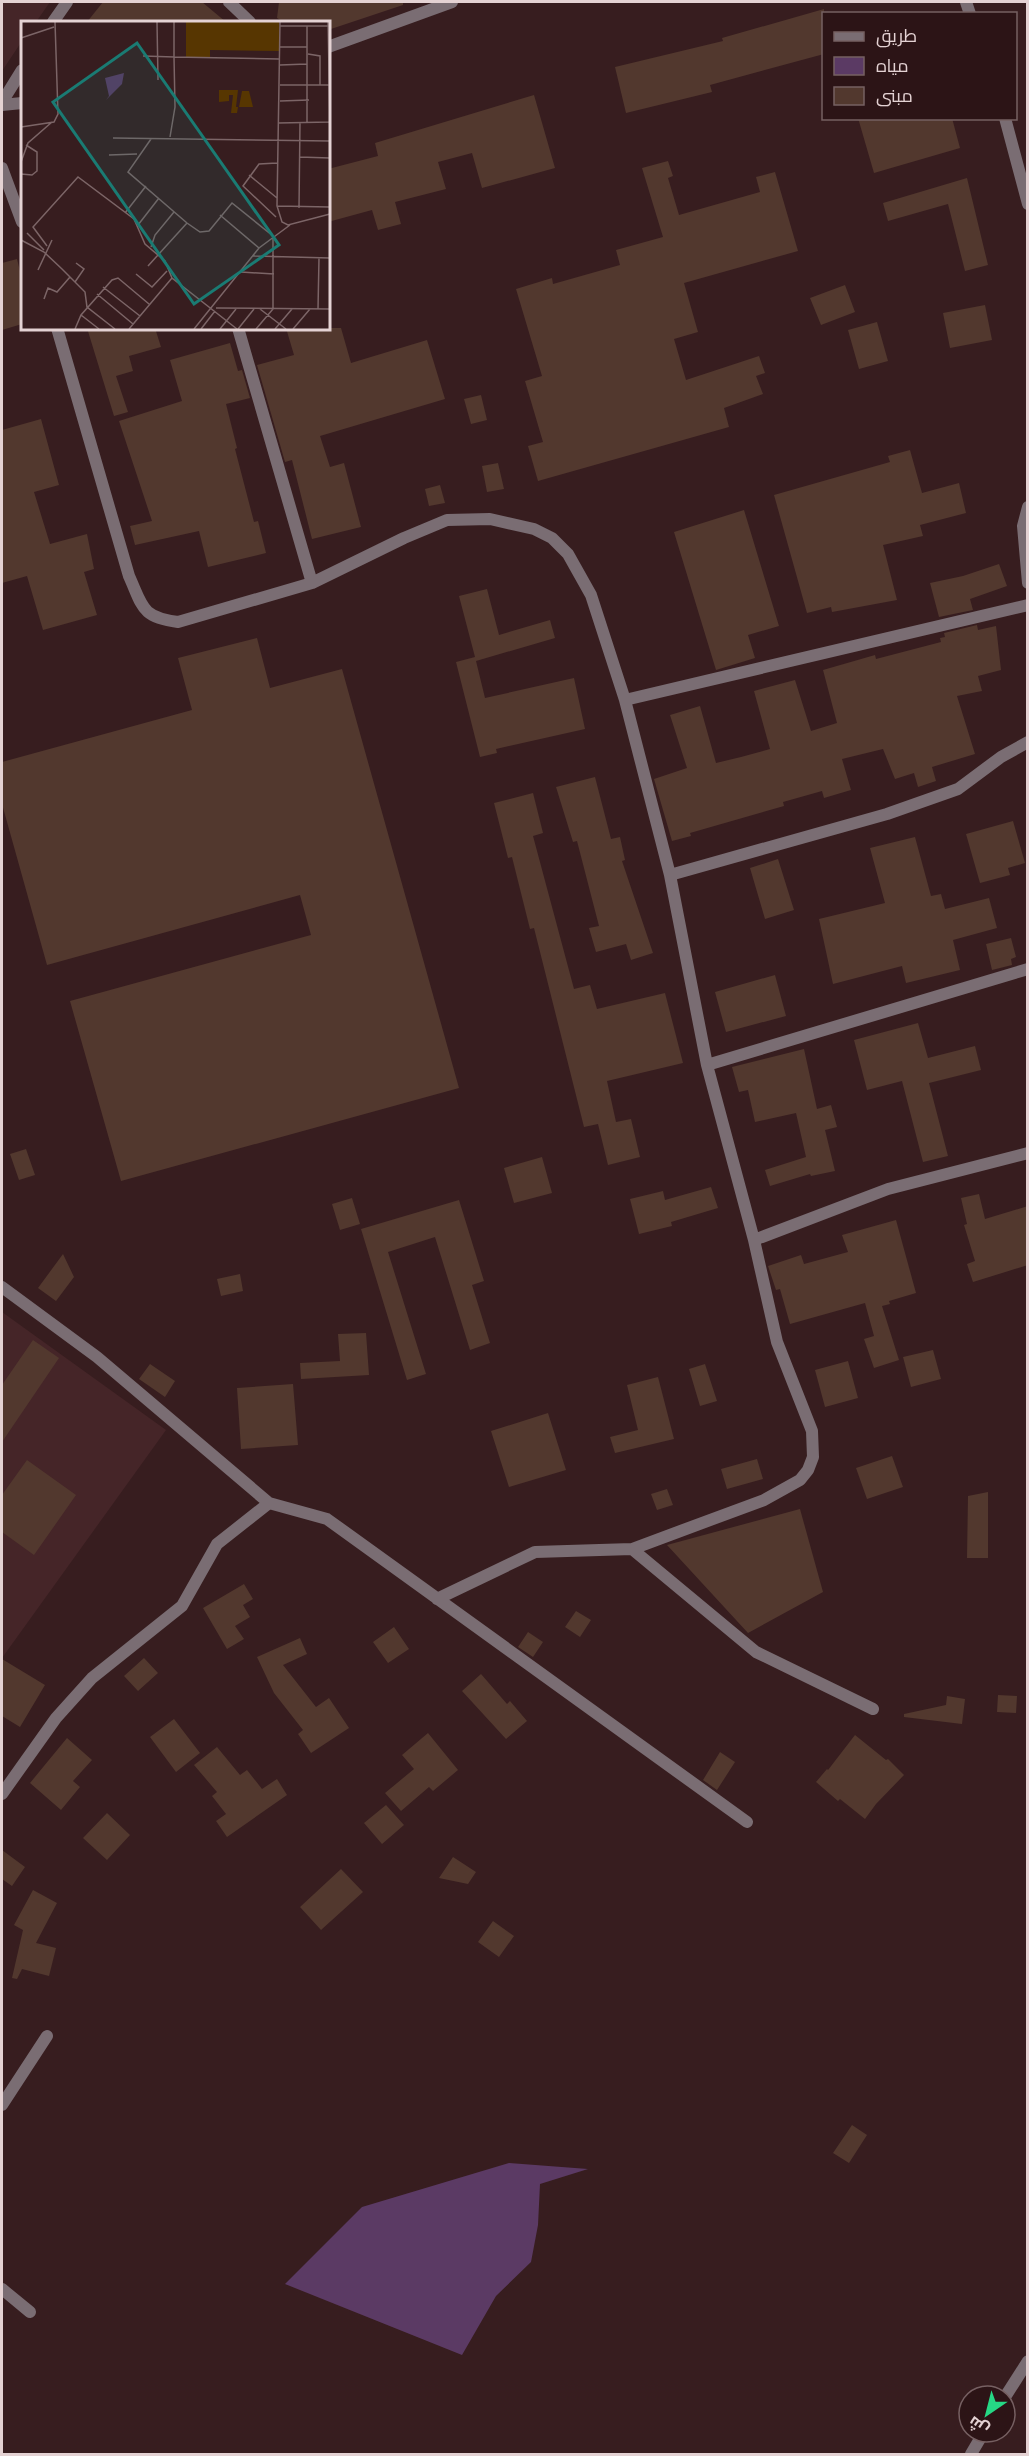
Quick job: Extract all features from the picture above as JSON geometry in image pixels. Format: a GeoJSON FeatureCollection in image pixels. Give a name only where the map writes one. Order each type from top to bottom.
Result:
{"type":"FeatureCollection","features":[{"type":"Feature","properties":{"kind":"street"},"geometry":{"type":"LineString","coordinates":[[54,21],[67,2]]}},
{"type":"Feature","properties":{"kind":"street"},"geometry":{"type":"LineString","coordinates":[[229,2],[248,21]]}},
{"type":"Feature","properties":{"kind":"street"},"geometry":{"type":"LineString","coordinates":[[330,46],[452,2]]}},
{"type":"Feature","properties":{"kind":"street"},"geometry":{"type":"LineString","coordinates":[[2,104],[21,72]]}},
{"type":"Feature","properties":{"kind":"street"},"geometry":{"type":"LineString","coordinates":[[2,104],[21,103]]}},
{"type":"Feature","properties":{"kind":"street"},"geometry":{"type":"LineString","coordinates":[[1006,120],[1028,204]]}},
{"type":"Feature","properties":{"kind":"street"},"geometry":{"type":"LineString","coordinates":[[2,168],[21,219]]}},
{"type":"Feature","properties":{"kind":"street"},"geometry":{"type":"LineString","coordinates":[[58,330],[129,576],[145,610],[158,619],[178,622],[312,583],[404,538],[447,520],[490,519],[534,528],[552,538],[568,554],[591,595],[625,700],[670,874],[707,1065],[754,1240],[777,1342],[812,1431],[813,1457],[808,1470],[800,1480],[764,1500],[632,1549],[535,1552],[437,1599]]}},
{"type":"Feature","properties":{"kind":"street"},"geometry":{"type":"LineString","coordinates":[[238,330],[312,583]]}},
{"type":"Feature","properties":{"kind":"street"},"geometry":{"type":"LineString","coordinates":[[1028,507],[1023,526],[1028,583]]}},
{"type":"Feature","properties":{"kind":"street"},"geometry":{"type":"LineString","coordinates":[[625,700],[1028,605]]}},
{"type":"Feature","properties":{"kind":"street"},"geometry":{"type":"LineString","coordinates":[[670,874],[886,814],[958,789],[1001,757],[1028,742]]}},
{"type":"Feature","properties":{"kind":"street"},"geometry":{"type":"LineString","coordinates":[[707,1065],[1028,969]]}},
{"type":"Feature","properties":{"kind":"street"},"geometry":{"type":"LineString","coordinates":[[754,1240],[888,1189],[1028,1153]]}},
{"type":"Feature","properties":{"kind":"street"},"geometry":{"type":"LineString","coordinates":[[2,1287],[97,1357],[269,1503],[327,1519],[747,1822]]}},
{"type":"Feature","properties":{"kind":"street"},"geometry":{"type":"LineString","coordinates":[[2,1794],[56,1718],[92,1678],[182,1606],[217,1544],[269,1503]]}},
{"type":"Feature","properties":{"kind":"street"},"geometry":{"type":"LineString","coordinates":[[632,1549],[756,1652],[873,1709]]}},
{"type":"Feature","properties":{"kind":"street"},"geometry":{"type":"LineString","coordinates":[[2,2105],[47,2036]]}},
{"type":"Feature","properties":{"kind":"street"},"geometry":{"type":"LineString","coordinates":[[2,2289],[30,2312]]}},
{"type":"Feature","properties":{"kind":"street"},"geometry":{"type":"LineString","coordinates":[[1013,2384],[1028,2361]]}},
{"type":"Feature","properties":{"kind":"shaded area"},"geometry":{"type":"Polygon","coordinates":[[[2,2],[50,2],[37,21],[21,21],[21,42],[2,71],[2,2]]]}},
{"type":"Feature","properties":{"kind":"shaded area"},"geometry":{"type":"Polygon","coordinates":[[[2,1312],[166,1430],[2,1658],[2,1312]]]}},
{"type":"Feature","properties":{"kind":"water"},"geometry":{"type":"Polygon","coordinates":[[[509,2163],[588,2169],[540,2184],[538,2225],[531,2262],[496,2296],[462,2355],[285,2284],[362,2207],[509,2163]]]}},
{"type":"Feature","properties":{"kind":"building"},"geometry":{"type":"Polygon","coordinates":[[[103,2],[202,2],[225,21],[88,21],[103,2]]]}},
{"type":"Feature","properties":{"kind":"building"},"geometry":{"type":"Polygon","coordinates":[[[279,2],[403,2],[403,5],[330,29],[330,21],[282,21],[277,18],[279,2]]]}},
{"type":"Feature","properties":{"kind":"building"},"geometry":{"type":"Polygon","coordinates":[[[824,9],[822,12],[822,55],[710,85],[712,92],[626,113],[615,67],[723,41],[722,38],[824,9]]]}},
{"type":"Feature","properties":{"kind":"building"},"geometry":{"type":"Polygon","coordinates":[[[534,95],[555,168],[482,188],[472,153],[438,162],[446,189],[395,202],[401,224],[378,230],[372,210],[330,221],[330,168],[378,156],[375,143],[534,95]]]}},
{"type":"Feature","properties":{"kind":"building"},"geometry":{"type":"Polygon","coordinates":[[[859,120],[953,120],[960,148],[874,173],[859,120]]]}},
{"type":"Feature","properties":{"kind":"building"},"geometry":{"type":"Polygon","coordinates":[[[668,161],[673,176],[668,178],[679,215],[760,192],[756,177],[775,172],[798,251],[684,283],[698,332],[674,339],[686,380],[759,356],[765,373],[756,376],[763,394],[724,408],[729,427],[538,481],[528,446],[543,442],[525,381],[542,376],[516,289],[552,278],[553,284],[620,265],[616,250],[663,237],[642,168],[668,161]]]}},
{"type":"Feature","properties":{"kind":"building"},"geometry":{"type":"Polygon","coordinates":[[[967,178],[988,265],[965,271],[948,204],[888,221],[883,203],[967,178]]]}},
{"type":"Feature","properties":{"kind":"building"},"geometry":{"type":"Polygon","coordinates":[[[17,259],[21,275],[21,324],[2,330],[2,263],[17,259]]]}},
{"type":"Feature","properties":{"kind":"building"},"geometry":{"type":"Polygon","coordinates":[[[845,285],[855,312],[821,325],[810,298],[845,285]]]}},
{"type":"Feature","properties":{"kind":"building"},"geometry":{"type":"Polygon","coordinates":[[[985,305],[992,340],[950,348],[943,313],[985,305]]]}},
{"type":"Feature","properties":{"kind":"building"},"geometry":{"type":"Polygon","coordinates":[[[877,322],[888,361],[859,369],[848,330],[877,322]]]}},
{"type":"Feature","properties":{"kind":"building"},"geometry":{"type":"Polygon","coordinates":[[[341,328],[351,363],[427,340],[445,399],[320,436],[330,467],[344,463],[361,527],[312,539],[292,460],[285,462],[257,365],[294,355],[287,330],[341,328]]]}},
{"type":"Feature","properties":{"kind":"building"},"geometry":{"type":"Polygon","coordinates":[[[88,330],[156,330],[161,347],[129,356],[133,371],[116,376],[128,412],[114,416],[88,330]]]}},
{"type":"Feature","properties":{"kind":"building"},"geometry":{"type":"Polygon","coordinates":[[[230,343],[238,371],[242,370],[250,398],[226,404],[254,522],[258,521],[266,553],[208,567],[199,531],[135,545],[130,526],[152,521],[119,421],[182,401],[170,360],[230,343]]]}},
{"type":"Feature","properties":{"kind":"building"},"geometry":{"type":"Polygon","coordinates":[[[481,395],[487,420],[471,424],[464,399],[481,395]]]}},
{"type":"Feature","properties":{"kind":"building"},"geometry":{"type":"Polygon","coordinates":[[[41,419],[59,485],[34,492],[50,544],[87,534],[94,569],[84,572],[97,615],[43,630],[27,576],[2,583],[2,430],[41,419]]]}},
{"type":"Feature","properties":{"kind":"building"},"geometry":{"type":"Polygon","coordinates":[[[910,450],[922,493],[959,483],[966,513],[920,525],[923,536],[883,545],[897,600],[832,612],[831,607],[807,613],[774,495],[890,462],[888,456],[910,450]]]}},
{"type":"Feature","properties":{"kind":"building"},"geometry":{"type":"Polygon","coordinates":[[[498,463],[504,489],[487,492],[482,466],[498,463]]]}},
{"type":"Feature","properties":{"kind":"building"},"geometry":{"type":"Polygon","coordinates":[[[440,485],[445,503],[429,506],[425,489],[440,485]]]}},
{"type":"Feature","properties":{"kind":"building"},"geometry":{"type":"Polygon","coordinates":[[[744,510],[779,626],[748,635],[755,658],[716,670],[674,532],[744,510]]]}},
{"type":"Feature","properties":{"kind":"building"},"geometry":{"type":"Polygon","coordinates":[[[999,564],[1007,586],[970,599],[973,610],[939,617],[930,583],[963,576],[999,564]]]}},
{"type":"Feature","properties":{"kind":"building"},"geometry":{"type":"Polygon","coordinates":[[[487,589],[499,635],[550,620],[555,638],[476,661],[485,698],[574,678],[585,729],[496,749],[497,753],[480,757],[456,662],[475,657],[459,596],[487,589]]]}},
{"type":"Feature","properties":{"kind":"building"},"geometry":{"type":"Polygon","coordinates":[[[977,625],[978,630],[996,626],[1001,670],[978,676],[982,691],[957,696],[975,754],[932,767],[936,781],[918,787],[914,773],[895,779],[883,749],[842,759],[851,790],[824,798],[822,791],[783,802],[784,806],[690,833],[691,836],[672,841],[654,779],[687,768],[670,715],[700,706],[716,763],[770,749],[754,691],[795,680],[811,731],[837,723],[823,670],[875,655],[876,659],[941,642],[940,638],[945,637],[944,633],[977,625]]]}},
{"type":"Feature","properties":{"kind":"building"},"geometry":{"type":"Polygon","coordinates":[[[257,638],[270,688],[342,669],[459,1088],[121,1181],[70,1001],[311,935],[300,895],[47,965],[2,804],[2,762],[192,710],[178,658],[257,638]]]}},
{"type":"Feature","properties":{"kind":"building"},"geometry":{"type":"Polygon","coordinates":[[[595,777],[611,839],[620,837],[625,860],[622,861],[653,953],[631,960],[626,944],[596,952],[589,928],[599,926],[577,841],[573,842],[556,787],[595,777]]]}},
{"type":"Feature","properties":{"kind":"building"},"geometry":{"type":"Polygon","coordinates":[[[533,793],[543,833],[533,836],[574,989],[590,985],[597,1009],[665,993],[683,1063],[607,1081],[616,1122],[631,1119],[640,1157],[608,1165],[598,1124],[584,1127],[534,928],[530,929],[512,857],[508,858],[494,803],[533,793]]]}},
{"type":"Feature","properties":{"kind":"building"},"geometry":{"type":"Polygon","coordinates":[[[1013,821],[1025,863],[1008,868],[1010,875],[980,883],[966,834],[1013,821]]]}},
{"type":"Feature","properties":{"kind":"building"},"geometry":{"type":"Polygon","coordinates":[[[915,837],[931,896],[941,894],[945,909],[989,898],[997,928],[953,940],[960,970],[906,983],[902,966],[833,984],[819,919],[885,903],[870,848],[915,837]]]}},
{"type":"Feature","properties":{"kind":"building"},"geometry":{"type":"Polygon","coordinates":[[[778,859],[794,910],[765,919],[750,868],[778,859]]]}},
{"type":"Feature","properties":{"kind":"building"},"geometry":{"type":"Polygon","coordinates":[[[1011,938],[1016,957],[1011,959],[1012,965],[992,970],[986,944],[1011,938]]]}},
{"type":"Feature","properties":{"kind":"building"},"geometry":{"type":"Polygon","coordinates":[[[775,975],[786,1016],[726,1032],[715,992],[775,975]]]}},
{"type":"Feature","properties":{"kind":"building"},"geometry":{"type":"Polygon","coordinates":[[[918,1023],[928,1058],[975,1046],[981,1070],[929,1083],[948,1156],[923,1162],[902,1081],[867,1090],[854,1040],[918,1023]]]}},
{"type":"Feature","properties":{"kind":"building"},"geometry":{"type":"Polygon","coordinates":[[[804,1049],[817,1109],[831,1105],[837,1127],[825,1130],[835,1171],[811,1176],[810,1174],[770,1186],[765,1170],[806,1157],[796,1113],[755,1122],[748,1090],[739,1092],[732,1067],[804,1049]]]}},
{"type":"Feature","properties":{"kind":"building"},"geometry":{"type":"Polygon","coordinates":[[[26,1149],[35,1175],[19,1180],[10,1154],[26,1149]]]}},
{"type":"Feature","properties":{"kind":"building"},"geometry":{"type":"Polygon","coordinates":[[[542,1157],[552,1193],[514,1203],[504,1168],[542,1157]]]}},
{"type":"Feature","properties":{"kind":"building"},"geometry":{"type":"Polygon","coordinates":[[[711,1187],[718,1208],[671,1222],[672,1226],[639,1234],[630,1199],[663,1191],[665,1200],[711,1187]]]}},
{"type":"Feature","properties":{"kind":"building"},"geometry":{"type":"Polygon","coordinates":[[[979,1194],[985,1219],[1028,1206],[1028,1265],[973,1282],[967,1264],[975,1261],[964,1225],[967,1224],[961,1198],[979,1194]]]}},
{"type":"Feature","properties":{"kind":"building"},"geometry":{"type":"Polygon","coordinates":[[[352,1198],[360,1224],[340,1230],[332,1204],[352,1198]]]}},
{"type":"Feature","properties":{"kind":"building"},"geometry":{"type":"Polygon","coordinates":[[[459,1200],[484,1281],[472,1285],[490,1343],[470,1350],[435,1237],[388,1252],[426,1374],[407,1380],[361,1229],[459,1200]]]}},
{"type":"Feature","properties":{"kind":"building"},"geometry":{"type":"Polygon","coordinates":[[[896,1220],[916,1293],[889,1301],[890,1304],[882,1306],[899,1360],[874,1368],[864,1339],[874,1336],[865,1303],[790,1324],[780,1289],[776,1290],[768,1266],[801,1255],[804,1264],[848,1252],[842,1235],[896,1220]]]}},
{"type":"Feature","properties":{"kind":"building"},"geometry":{"type":"Polygon","coordinates":[[[63,1254],[74,1277],[56,1301],[38,1288],[63,1254]]]}},
{"type":"Feature","properties":{"kind":"building"},"geometry":{"type":"Polygon","coordinates":[[[240,1274],[243,1291],[221,1296],[217,1279],[240,1274]]]}},
{"type":"Feature","properties":{"kind":"building"},"geometry":{"type":"Polygon","coordinates":[[[366,1333],[369,1375],[301,1379],[300,1363],[340,1361],[338,1334],[366,1333]]]}},
{"type":"Feature","properties":{"kind":"building"},"geometry":{"type":"Polygon","coordinates":[[[33,1340],[59,1358],[2,1442],[2,1385],[33,1340]]]}},
{"type":"Feature","properties":{"kind":"building"},"geometry":{"type":"Polygon","coordinates":[[[933,1350],[941,1379],[911,1387],[903,1357],[933,1350]]]}},
{"type":"Feature","properties":{"kind":"building"},"geometry":{"type":"Polygon","coordinates":[[[848,1361],[858,1398],[825,1407],[815,1370],[848,1361]]]}},
{"type":"Feature","properties":{"kind":"building"},"geometry":{"type":"Polygon","coordinates":[[[150,1364],[175,1381],[165,1397],[139,1379],[150,1364]]]}},
{"type":"Feature","properties":{"kind":"building"},"geometry":{"type":"Polygon","coordinates":[[[705,1364],[717,1401],[700,1406],[689,1369],[705,1364]]]}},
{"type":"Feature","properties":{"kind":"building"},"geometry":{"type":"Polygon","coordinates":[[[658,1377],[674,1439],[615,1453],[610,1437],[638,1430],[627,1385],[658,1377]]]}},
{"type":"Feature","properties":{"kind":"building"},"geometry":{"type":"Polygon","coordinates":[[[293,1384],[298,1445],[241,1449],[237,1388],[293,1384]]]}},
{"type":"Feature","properties":{"kind":"building"},"geometry":{"type":"Polygon","coordinates":[[[548,1413],[566,1470],[509,1487],[491,1431],[548,1413]]]}},
{"type":"Feature","properties":{"kind":"building"},"geometry":{"type":"Polygon","coordinates":[[[892,1456],[903,1487],[867,1499],[856,1468],[892,1456]]]}},
{"type":"Feature","properties":{"kind":"building"},"geometry":{"type":"Polygon","coordinates":[[[757,1459],[763,1479],[727,1489],[721,1469],[757,1459]]]}},
{"type":"Feature","properties":{"kind":"building"},"geometry":{"type":"Polygon","coordinates":[[[27,1460],[76,1495],[34,1555],[2,1532],[2,1495],[27,1460]]]}},
{"type":"Feature","properties":{"kind":"building"},"geometry":{"type":"Polygon","coordinates":[[[667,1489],[673,1505],[657,1510],[651,1494],[667,1489]]]}},
{"type":"Feature","properties":{"kind":"building"},"geometry":{"type":"Polygon","coordinates":[[[988,1492],[988,1558],[967,1558],[968,1496],[988,1492]]]}},
{"type":"Feature","properties":{"kind":"building"},"geometry":{"type":"Polygon","coordinates":[[[800,1509],[823,1592],[748,1633],[667,1545],[800,1509]]]}},
{"type":"Feature","properties":{"kind":"building"},"geometry":{"type":"Polygon","coordinates":[[[244,1584],[253,1599],[243,1605],[250,1617],[235,1626],[244,1639],[227,1649],[203,1608],[244,1584]]]}},
{"type":"Feature","properties":{"kind":"building"},"geometry":{"type":"Polygon","coordinates":[[[576,1611],[591,1620],[580,1637],[565,1627],[576,1611]]]}},
{"type":"Feature","properties":{"kind":"building"},"geometry":{"type":"Polygon","coordinates":[[[394,1627],[409,1649],[388,1663],[373,1642],[394,1627]]]}},
{"type":"Feature","properties":{"kind":"building"},"geometry":{"type":"Polygon","coordinates":[[[528,1632],[543,1642],[533,1657],[518,1647],[528,1632]]]}},
{"type":"Feature","properties":{"kind":"building"},"geometry":{"type":"Polygon","coordinates":[[[300,1638],[307,1654],[283,1665],[316,1707],[329,1698],[349,1728],[311,1753],[298,1734],[303,1730],[274,1693],[257,1657],[300,1638]]]}},
{"type":"Feature","properties":{"kind":"building"},"geometry":{"type":"Polygon","coordinates":[[[144,1658],[158,1673],[138,1691],[124,1676],[144,1658]]]}},
{"type":"Feature","properties":{"kind":"building"},"geometry":{"type":"Polygon","coordinates":[[[2,1659],[45,1685],[20,1727],[2,1716],[2,1659]]]}},
{"type":"Feature","properties":{"kind":"building"},"geometry":{"type":"Polygon","coordinates":[[[481,1674],[507,1704],[510,1701],[527,1721],[506,1739],[462,1691],[481,1674]]]}},
{"type":"Feature","properties":{"kind":"building"},"geometry":{"type":"Polygon","coordinates":[[[998,1695],[1017,1696],[1016,1713],[997,1712],[998,1695]]]}},
{"type":"Feature","properties":{"kind":"building"},"geometry":{"type":"Polygon","coordinates":[[[947,1696],[965,1699],[962,1724],[904,1717],[904,1714],[946,1705],[947,1696]]]}},
{"type":"Feature","properties":{"kind":"building"},"geometry":{"type":"Polygon","coordinates":[[[174,1719],[200,1753],[176,1772],[150,1737],[174,1719]]]}},
{"type":"Feature","properties":{"kind":"building"},"geometry":{"type":"Polygon","coordinates":[[[428,1733],[458,1770],[433,1791],[429,1787],[401,1811],[385,1793],[414,1769],[402,1755],[428,1733]]]}},
{"type":"Feature","properties":{"kind":"building"},"geometry":{"type":"Polygon","coordinates":[[[855,1735],[886,1760],[888,1759],[904,1775],[865,1819],[840,1799],[838,1801],[816,1782],[855,1735]]]}},
{"type":"Feature","properties":{"kind":"building"},"geometry":{"type":"Polygon","coordinates":[[[67,1738],[92,1760],[73,1781],[80,1787],[61,1810],[30,1783],[67,1738]]]}},
{"type":"Feature","properties":{"kind":"building"},"geometry":{"type":"Polygon","coordinates":[[[217,1747],[240,1775],[247,1770],[262,1789],[277,1779],[287,1795],[227,1837],[216,1821],[226,1814],[212,1796],[217,1792],[194,1765],[217,1747]]]}},
{"type":"Feature","properties":{"kind":"building"},"geometry":{"type":"Polygon","coordinates":[[[720,1752],[735,1762],[717,1790],[703,1780],[720,1752]]]}},
{"type":"Feature","properties":{"kind":"building"},"geometry":{"type":"Polygon","coordinates":[[[386,1805],[404,1825],[382,1844],[364,1823],[386,1805]]]}},
{"type":"Feature","properties":{"kind":"building"},"geometry":{"type":"Polygon","coordinates":[[[107,1813],[130,1835],[107,1860],[83,1838],[107,1813]]]}},
{"type":"Feature","properties":{"kind":"building"},"geometry":{"type":"Polygon","coordinates":[[[2,1850],[25,1867],[12,1886],[2,1879],[2,1850]]]}},
{"type":"Feature","properties":{"kind":"building"},"geometry":{"type":"Polygon","coordinates":[[[453,1857],[476,1872],[468,1884],[439,1878],[453,1857]]]}},
{"type":"Feature","properties":{"kind":"building"},"geometry":{"type":"Polygon","coordinates":[[[341,1869],[363,1892],[321,1930],[300,1907],[341,1869]]]}},
{"type":"Feature","properties":{"kind":"building"},"geometry":{"type":"Polygon","coordinates":[[[33,1890],[57,1903],[36,1943],[56,1948],[49,1976],[22,1969],[17,1979],[12,1978],[23,1930],[14,1925],[33,1890]]]}},
{"type":"Feature","properties":{"kind":"building"},"geometry":{"type":"Polygon","coordinates":[[[493,1921],[514,1936],[499,1957],[478,1942],[493,1921]]]}},
{"type":"Feature","properties":{"kind":"building"},"geometry":{"type":"Polygon","coordinates":[[[852,2125],[867,2135],[849,2163],[833,2153],[852,2125]]]}}]}
